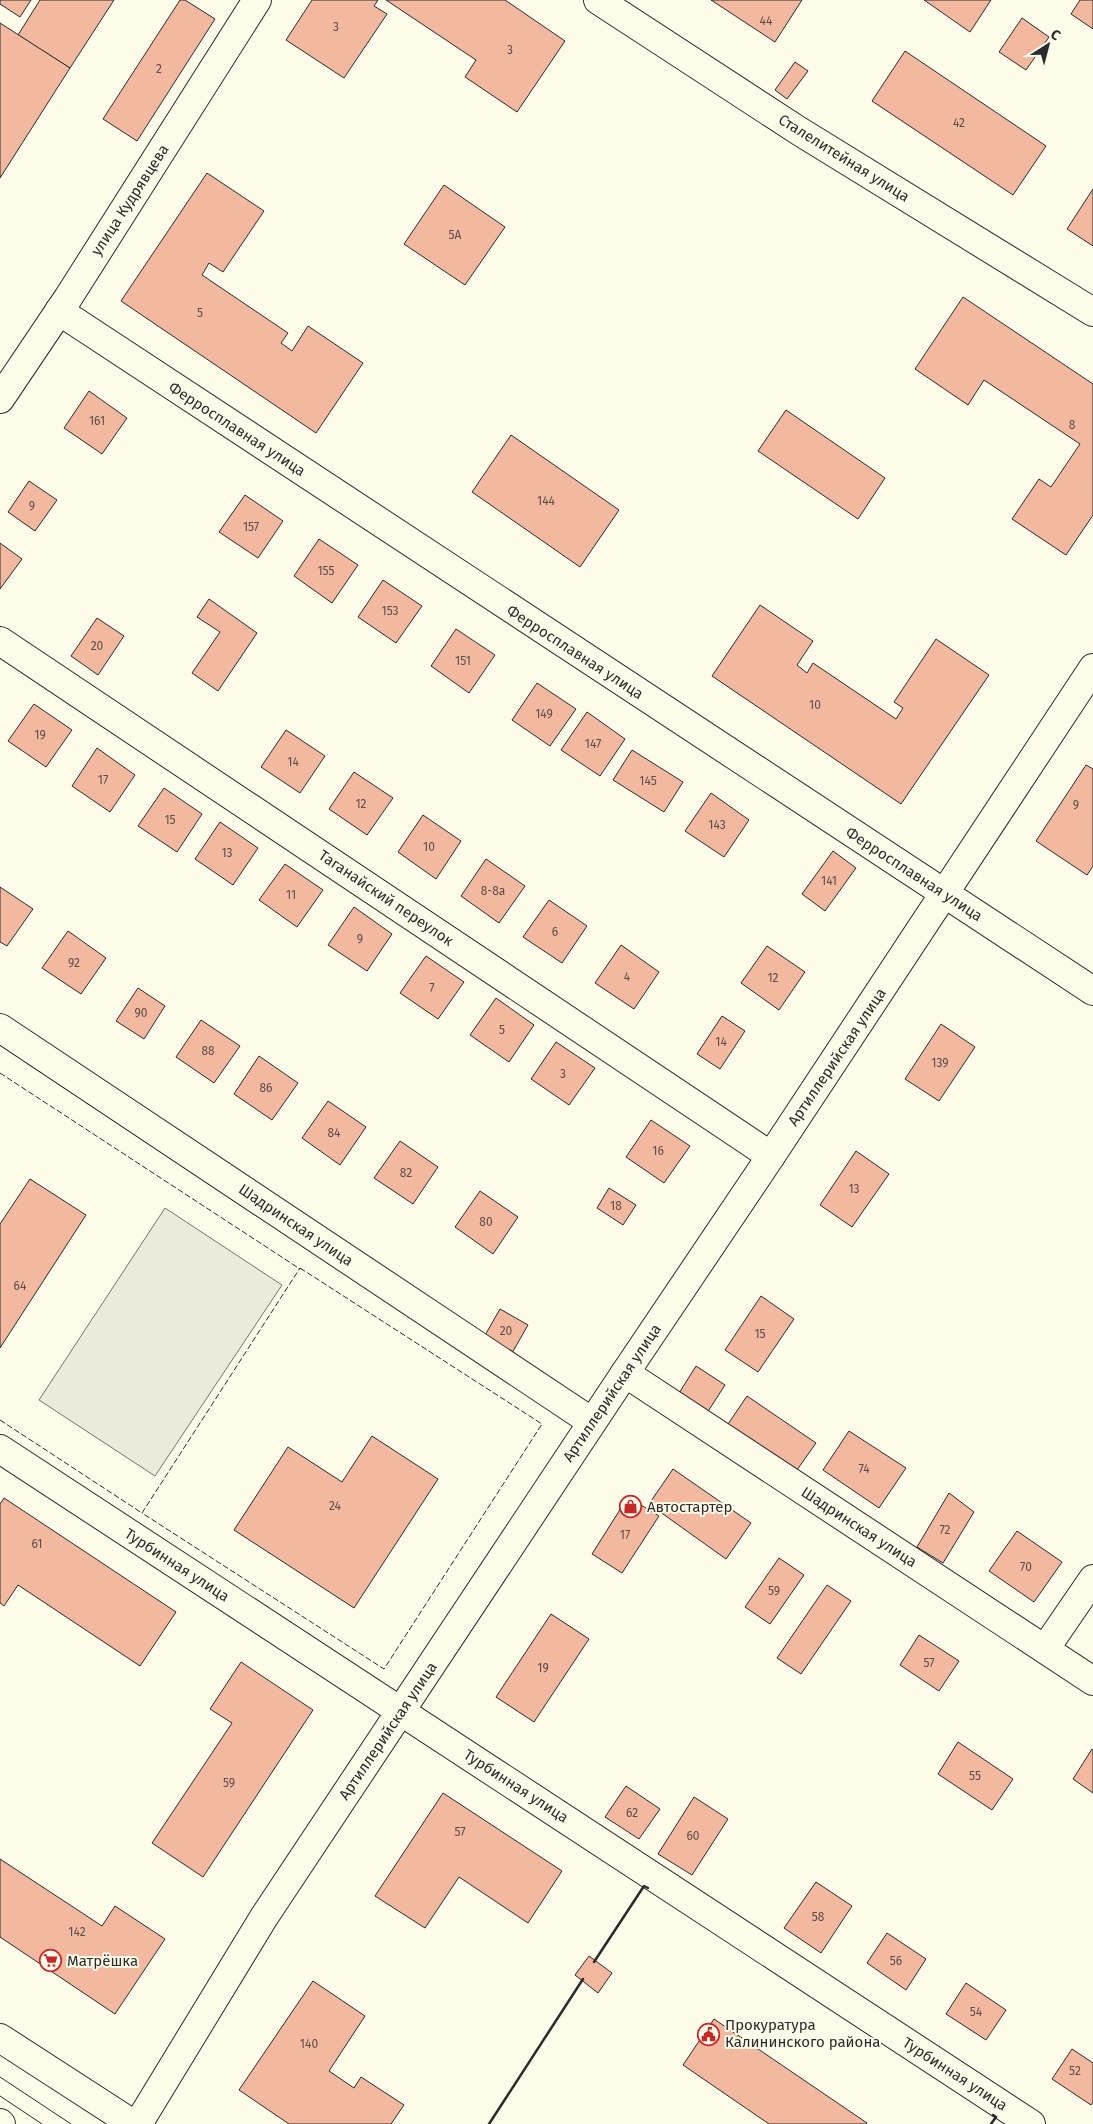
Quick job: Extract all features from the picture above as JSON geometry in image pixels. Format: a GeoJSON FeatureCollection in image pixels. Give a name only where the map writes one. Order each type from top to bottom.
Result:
{"type":"FeatureCollection","features":[{"type":"Feature","properties":{"kind":"street","name":"улица Кудрявцева"},"geometry":{"type":"LineString","coordinates":[[0,399],[59,311],[258,0]]}},
{"type":"Feature","properties":{"kind":"street","name":"Сталелитейная улица"},"geometry":{"type":"LineString","coordinates":[[598,0],[799,130],[1093,312]]}},
{"type":"Feature","properties":{"kind":"street","name":"Ферросплавная улица"},"geometry":{"type":"LineString","coordinates":[[59,311],[1093,991]]}},
{"type":"Feature","properties":{"kind":"street","name":"Таганайский переулок"},"geometry":{"type":"LineString","coordinates":[[0,641],[771,1156]]}},
{"type":"Feature","properties":{"kind":"street","name":"Артиллерийская улица"},"geometry":{"type":"LineString","coordinates":[[138,2124],[264,1917],[771,1156],[1093,668]]}},
{"type":"Feature","properties":{"kind":"street","name":"Шадринская улица"},"geometry":{"type":"LineString","coordinates":[[0,1028],[592,1422]]}},
{"type":"Feature","properties":{"kind":"street","name":"Шадринская улица"},"geometry":{"type":"LineString","coordinates":[[625,1373],[1093,1681]]}},
{"type":"Feature","properties":{"kind":"street","name":"Турбинная улица"},"geometry":{"type":"LineString","coordinates":[[0,1449],[1031,2124]]}},
{"type":"Feature","properties":{"kind":"street"},"geometry":{"type":"LineString","coordinates":[[1046,1649],[1093,1579]]}},
{"type":"Feature","properties":{"kind":"street"},"geometry":{"type":"LineString","coordinates":[[0,2038],[133,2124]]}},
{"type":"Feature","properties":{"kind":"shaded area"},"geometry":{"type":"Polygon","coordinates":[[[165,1208],[282,1285],[155,1476],[39,1400],[165,1208]]]}},
{"type":"Feature","properties":{"kind":"building"},"geometry":{"type":"Polygon","coordinates":[[[0,0],[31,0],[20,17],[0,4],[0,0]]]}},
{"type":"Feature","properties":{"kind":"building"},"geometry":{"type":"Polygon","coordinates":[[[40,0],[114,0],[70,68],[18,35],[40,0]]]}},
{"type":"Feature","properties":{"kind":"building"},"geometry":{"type":"Polygon","coordinates":[[[180,0],[185,0],[215,19],[137,141],[103,119],[180,0]]]}},
{"type":"Feature","properties":{"kind":"building"},"geometry":{"type":"Polygon","coordinates":[[[312,0],[378,0],[374,6],[387,14],[344,78],[286,40],[312,0]]]}},
{"type":"Feature","properties":{"kind":"building"},"geometry":{"type":"Polygon","coordinates":[[[386,0],[505,0],[565,41],[517,112],[465,77],[476,60],[386,0]]]}},
{"type":"Feature","properties":{"kind":"building"},"geometry":{"type":"Polygon","coordinates":[[[711,0],[802,0],[775,42],[711,0]]]}},
{"type":"Feature","properties":{"kind":"building"},"geometry":{"type":"Polygon","coordinates":[[[924,0],[991,0],[970,32],[924,0]]]}},
{"type":"Feature","properties":{"kind":"building"},"geometry":{"type":"Polygon","coordinates":[[[1080,0],[1093,0],[1093,29],[1071,14],[1080,0]]]}},
{"type":"Feature","properties":{"kind":"building"},"geometry":{"type":"Polygon","coordinates":[[[1022,18],[1049,37],[1026,70],[999,52],[1022,18]]]}},
{"type":"Feature","properties":{"kind":"building"},"geometry":{"type":"Polygon","coordinates":[[[0,23],[70,68],[0,178],[0,23]]]}},
{"type":"Feature","properties":{"kind":"building"},"geometry":{"type":"Polygon","coordinates":[[[905,51],[1046,146],[1013,195],[872,101],[905,51]]]}},
{"type":"Feature","properties":{"kind":"building"},"geometry":{"type":"Polygon","coordinates":[[[795,62],[808,71],[787,99],[775,90],[795,62]]]}},
{"type":"Feature","properties":{"kind":"building"},"geometry":{"type":"Polygon","coordinates":[[[207,173],[264,211],[223,272],[209,263],[202,275],[288,333],[281,343],[292,351],[308,326],[363,363],[316,433],[121,301],[207,173]]]}},
{"type":"Feature","properties":{"kind":"building"},"geometry":{"type":"Polygon","coordinates":[[[444,185],[505,227],[465,285],[404,244],[444,185]]]}},
{"type":"Feature","properties":{"kind":"building"},"geometry":{"type":"Polygon","coordinates":[[[1093,189],[1093,246],[1067,229],[1093,189]]]}},
{"type":"Feature","properties":{"kind":"building"},"geometry":{"type":"Polygon","coordinates":[[[963,297],[1093,384],[1093,515],[1066,555],[1012,519],[1039,479],[1051,487],[1080,444],[984,380],[968,405],[915,369],[963,297]]]}},
{"type":"Feature","properties":{"kind":"building"},"geometry":{"type":"Polygon","coordinates":[[[89,391],[127,418],[102,454],[64,428],[89,391]]]}},
{"type":"Feature","properties":{"kind":"building"},"geometry":{"type":"Polygon","coordinates":[[[786,410],[885,478],[858,519],[758,451],[786,410]]]}},
{"type":"Feature","properties":{"kind":"building"},"geometry":{"type":"Polygon","coordinates":[[[511,435],[619,510],[580,567],[472,492],[511,435]]]}},
{"type":"Feature","properties":{"kind":"building"},"geometry":{"type":"Polygon","coordinates":[[[29,481],[57,500],[35,531],[8,512],[29,481]]]}},
{"type":"Feature","properties":{"kind":"building"},"geometry":{"type":"Polygon","coordinates":[[[245,495],[283,521],[258,558],[219,532],[245,495]]]}},
{"type":"Feature","properties":{"kind":"building"},"geometry":{"type":"Polygon","coordinates":[[[319,539],[358,565],[332,603],[294,576],[319,539]]]}},
{"type":"Feature","properties":{"kind":"building"},"geometry":{"type":"Polygon","coordinates":[[[0,543],[22,559],[0,589],[0,543]]]}},
{"type":"Feature","properties":{"kind":"building"},"geometry":{"type":"Polygon","coordinates":[[[383,580],[422,606],[396,643],[358,617],[383,580]]]}},
{"type":"Feature","properties":{"kind":"building"},"geometry":{"type":"Polygon","coordinates":[[[209,599],[257,633],[218,691],[192,673],[220,632],[197,617],[209,599]]]}},
{"type":"Feature","properties":{"kind":"building"},"geometry":{"type":"Polygon","coordinates":[[[760,605],[813,641],[797,665],[807,673],[813,663],[896,719],[903,708],[894,702],[936,639],[989,675],[901,804],[712,676],[760,605]]]}},
{"type":"Feature","properties":{"kind":"building"},"geometry":{"type":"Polygon","coordinates":[[[97,618],[124,636],[98,675],[71,656],[97,618]]]}},
{"type":"Feature","properties":{"kind":"building"},"geometry":{"type":"Polygon","coordinates":[[[456,629],[495,655],[469,693],[431,666],[456,629]]]}},
{"type":"Feature","properties":{"kind":"building"},"geometry":{"type":"Polygon","coordinates":[[[537,683],[576,709],[550,746],[512,720],[537,683]]]}},
{"type":"Feature","properties":{"kind":"building"},"geometry":{"type":"Polygon","coordinates":[[[34,704],[72,730],[46,767],[8,741],[34,704]]]}},
{"type":"Feature","properties":{"kind":"building"},"geometry":{"type":"Polygon","coordinates":[[[587,712],[625,739],[600,776],[561,750],[587,712]]]}},
{"type":"Feature","properties":{"kind":"building"},"geometry":{"type":"Polygon","coordinates":[[[286,730],[325,756],[300,793],[261,767],[286,730]]]}},
{"type":"Feature","properties":{"kind":"building"},"geometry":{"type":"Polygon","coordinates":[[[97,748],[135,775],[110,812],[72,786],[97,748]]]}},
{"type":"Feature","properties":{"kind":"building"},"geometry":{"type":"Polygon","coordinates":[[[632,750],[683,782],[664,812],[613,780],[632,750]]]}},
{"type":"Feature","properties":{"kind":"building"},"geometry":{"type":"Polygon","coordinates":[[[1086,765],[1093,769],[1093,866],[1087,875],[1036,841],[1086,765]]]}},
{"type":"Feature","properties":{"kind":"building"},"geometry":{"type":"Polygon","coordinates":[[[354,772],[393,798],[367,835],[329,809],[354,772]]]}},
{"type":"Feature","properties":{"kind":"building"},"geometry":{"type":"Polygon","coordinates":[[[164,788],[202,814],[177,852],[138,826],[164,788]]]}},
{"type":"Feature","properties":{"kind":"building"},"geometry":{"type":"Polygon","coordinates":[[[711,793],[749,820],[724,857],[685,831],[711,793]]]}},
{"type":"Feature","properties":{"kind":"building"},"geometry":{"type":"Polygon","coordinates":[[[423,815],[461,841],[436,879],[398,852],[423,815]]]}},
{"type":"Feature","properties":{"kind":"building"},"geometry":{"type":"Polygon","coordinates":[[[220,822],[258,848],[233,885],[195,859],[220,822]]]}},
{"type":"Feature","properties":{"kind":"building"},"geometry":{"type":"Polygon","coordinates":[[[833,851],[856,868],[825,911],[802,894],[833,851]]]}},
{"type":"Feature","properties":{"kind":"building"},"geometry":{"type":"Polygon","coordinates":[[[486,859],[525,886],[499,923],[461,896],[486,859]]]}},
{"type":"Feature","properties":{"kind":"building"},"geometry":{"type":"Polygon","coordinates":[[[285,864],[323,890],[297,927],[259,900],[285,864]]]}},
{"type":"Feature","properties":{"kind":"building"},"geometry":{"type":"Polygon","coordinates":[[[0,887],[33,909],[7,946],[0,942],[0,887]]]}},
{"type":"Feature","properties":{"kind":"building"},"geometry":{"type":"Polygon","coordinates":[[[549,900],[587,926],[562,963],[523,937],[549,900]]]}},
{"type":"Feature","properties":{"kind":"building"},"geometry":{"type":"Polygon","coordinates":[[[354,907],[392,934],[367,971],[328,945],[354,907]]]}},
{"type":"Feature","properties":{"kind":"building"},"geometry":{"type":"Polygon","coordinates":[[[68,931],[106,958],[81,994],[42,968],[68,931]]]}},
{"type":"Feature","properties":{"kind":"building"},"geometry":{"type":"Polygon","coordinates":[[[621,945],[659,972],[634,1009],[595,983],[621,945]]]}},
{"type":"Feature","properties":{"kind":"building"},"geometry":{"type":"Polygon","coordinates":[[[767,946],[805,972],[779,1010],[741,983],[767,946]]]}},
{"type":"Feature","properties":{"kind":"building"},"geometry":{"type":"Polygon","coordinates":[[[426,956],[464,982],[438,1019],[400,993],[426,956]]]}},
{"type":"Feature","properties":{"kind":"building"},"geometry":{"type":"Polygon","coordinates":[[[138,988],[165,1006],[144,1039],[116,1021],[138,988]]]}},
{"type":"Feature","properties":{"kind":"building"},"geometry":{"type":"Polygon","coordinates":[[[496,998],[534,1025],[509,1062],[470,1035],[496,998]]]}},
{"type":"Feature","properties":{"kind":"building"},"geometry":{"type":"Polygon","coordinates":[[[722,1016],[745,1031],[720,1069],[697,1054],[722,1016]]]}},
{"type":"Feature","properties":{"kind":"building"},"geometry":{"type":"Polygon","coordinates":[[[201,1020],[240,1046],[214,1083],[176,1057],[201,1020]]]}},
{"type":"Feature","properties":{"kind":"building"},"geometry":{"type":"Polygon","coordinates":[[[941,1024],[975,1047],[939,1101],[905,1079],[941,1024]]]}},
{"type":"Feature","properties":{"kind":"building"},"geometry":{"type":"Polygon","coordinates":[[[556,1042],[595,1068],[569,1105],[531,1079],[556,1042]]]}},
{"type":"Feature","properties":{"kind":"building"},"geometry":{"type":"Polygon","coordinates":[[[259,1056],[298,1083],[272,1120],[234,1094],[259,1056]]]}},
{"type":"Feature","properties":{"kind":"building"},"geometry":{"type":"Polygon","coordinates":[[[328,1101],[366,1127],[340,1165],[302,1138],[328,1101]]]}},
{"type":"Feature","properties":{"kind":"building"},"geometry":{"type":"Polygon","coordinates":[[[651,1120],[690,1146],[664,1183],[626,1157],[651,1120]]]}},
{"type":"Feature","properties":{"kind":"building"},"geometry":{"type":"Polygon","coordinates":[[[400,1141],[438,1167],[413,1204],[374,1178],[400,1141]]]}},
{"type":"Feature","properties":{"kind":"building"},"geometry":{"type":"Polygon","coordinates":[[[856,1151],[889,1174],[852,1227],[820,1205],[856,1151]]]}},
{"type":"Feature","properties":{"kind":"building"},"geometry":{"type":"Polygon","coordinates":[[[30,1179],[86,1215],[0,1348],[0,1224],[30,1179]]]}},
{"type":"Feature","properties":{"kind":"building"},"geometry":{"type":"Polygon","coordinates":[[[609,1188],[636,1205],[623,1225],[597,1208],[609,1188]]]}},
{"type":"Feature","properties":{"kind":"building"},"geometry":{"type":"Polygon","coordinates":[[[480,1191],[518,1217],[493,1254],[455,1227],[480,1191]]]}},
{"type":"Feature","properties":{"kind":"building"},"geometry":{"type":"Polygon","coordinates":[[[761,1296],[794,1319],[758,1372],[725,1350],[761,1296]]]}},
{"type":"Feature","properties":{"kind":"building"},"geometry":{"type":"Polygon","coordinates":[[[500,1309],[528,1325],[512,1353],[484,1337],[500,1309]]]}},
{"type":"Feature","properties":{"kind":"building"},"geometry":{"type":"Polygon","coordinates":[[[696,1366],[725,1385],[705,1416],[676,1398],[696,1366]]]}},
{"type":"Feature","properties":{"kind":"building"},"geometry":{"type":"Polygon","coordinates":[[[747,1396],[816,1443],[792,1477],[724,1430],[747,1396]]]}},
{"type":"Feature","properties":{"kind":"building"},"geometry":{"type":"Polygon","coordinates":[[[849,1431],[906,1468],[879,1508],[823,1470],[849,1431]]]}},
{"type":"Feature","properties":{"kind":"building"},"geometry":{"type":"Polygon","coordinates":[[[372,1436],[438,1479],[354,1608],[234,1530],[288,1447],[342,1482],[372,1436]]]}},
{"type":"Feature","properties":{"kind":"building"},"geometry":{"type":"Polygon","coordinates":[[[673,1469],[751,1523],[726,1559],[649,1504],[673,1469]]]}},
{"type":"Feature","properties":{"kind":"building"},"geometry":{"type":"Polygon","coordinates":[[[949,1493],[974,1512],[943,1563],[917,1547],[949,1493]]]}},
{"type":"Feature","properties":{"kind":"building"},"geometry":{"type":"Polygon","coordinates":[[[628,1497],[659,1516],[622,1573],[592,1554],[628,1497]]]}},
{"type":"Feature","properties":{"kind":"building"},"geometry":{"type":"Polygon","coordinates":[[[4,1498],[176,1612],[140,1666],[18,1585],[4,1606],[0,1603],[0,1504],[4,1498]]]}},
{"type":"Feature","properties":{"kind":"building"},"geometry":{"type":"Polygon","coordinates":[[[1017,1531],[1062,1562],[1034,1602],[989,1571],[1017,1531]]]}},
{"type":"Feature","properties":{"kind":"building"},"geometry":{"type":"Polygon","coordinates":[[[779,1558],[804,1575],[770,1624],[745,1607],[779,1558]]]}},
{"type":"Feature","properties":{"kind":"building"},"geometry":{"type":"Polygon","coordinates":[[[827,1585],[851,1601],[801,1674],[777,1658],[827,1585]]]}},
{"type":"Feature","properties":{"kind":"building"},"geometry":{"type":"Polygon","coordinates":[[[551,1614],[589,1639],[534,1722],[496,1697],[551,1614]]]}},
{"type":"Feature","properties":{"kind":"building"},"geometry":{"type":"Polygon","coordinates":[[[919,1635],[959,1661],[939,1691],[900,1665],[919,1635]]]}},
{"type":"Feature","properties":{"kind":"building"},"geometry":{"type":"Polygon","coordinates":[[[241,1662],[313,1710],[203,1877],[152,1843],[232,1723],[210,1709],[241,1662]]]}},
{"type":"Feature","properties":{"kind":"building"},"geometry":{"type":"Polygon","coordinates":[[[958,1742],[1013,1779],[992,1810],[938,1774],[958,1742]]]}},
{"type":"Feature","properties":{"kind":"building"},"geometry":{"type":"Polygon","coordinates":[[[1093,1750],[1093,1793],[1073,1779],[1093,1750]]]}},
{"type":"Feature","properties":{"kind":"building"},"geometry":{"type":"Polygon","coordinates":[[[626,1786],[660,1809],[639,1839],[605,1817],[626,1786]]]}},
{"type":"Feature","properties":{"kind":"building"},"geometry":{"type":"Polygon","coordinates":[[[443,1793],[562,1871],[528,1923],[459,1877],[425,1928],[375,1896],[443,1793]]]}},
{"type":"Feature","properties":{"kind":"building"},"geometry":{"type":"Polygon","coordinates":[[[694,1797],[728,1819],[692,1875],[658,1854],[694,1797]]]}},
{"type":"Feature","properties":{"kind":"building"},"geometry":{"type":"Polygon","coordinates":[[[0,1859],[102,1926],[115,1906],[165,1939],[115,2014],[0,1937],[0,1859]]]}},
{"type":"Feature","properties":{"kind":"building"},"geometry":{"type":"Polygon","coordinates":[[[816,1882],[852,1906],[821,1953],[784,1928],[816,1882]]]}},
{"type":"Feature","properties":{"kind":"building"},"geometry":{"type":"Polygon","coordinates":[[[887,1933],[926,1959],[906,1990],[867,1963],[887,1933]]]}},
{"type":"Feature","properties":{"kind":"building"},"geometry":{"type":"Polygon","coordinates":[[[589,1956],[612,1973],[598,1993],[575,1975],[589,1956]]]}},
{"type":"Feature","properties":{"kind":"building"},"geometry":{"type":"Polygon","coordinates":[[[313,1981],[365,2016],[329,2071],[354,2088],[361,2077],[404,2105],[391,2124],[289,2124],[239,2090],[313,1981]]]}},
{"type":"Feature","properties":{"kind":"building"},"geometry":{"type":"Polygon","coordinates":[[[966,1983],[1006,2010],[986,2040],[946,2014],[966,1983]]]}},
{"type":"Feature","properties":{"kind":"building"},"geometry":{"type":"Polygon","coordinates":[[[714,2019],[867,2123],[769,2124],[683,2065],[714,2019]]]}},
{"type":"Feature","properties":{"kind":"building"},"geometry":{"type":"Polygon","coordinates":[[[1072,2049],[1093,2063],[1093,2102],[1091,2105],[1052,2079],[1072,2049]]]}},
{"type":"Feature","properties":{"kind":"tram line"},"geometry":{"type":"LineString","coordinates":[[0,2077],[71,2124]]}},
{"type":"Feature","properties":{"kind":"tram line"},"geometry":{"type":"LineString","coordinates":[[0,2096],[42,2124]]}},
{"type":"Feature","properties":{"kind":"fence"},"geometry":{"type":"LineString","coordinates":[[0,1073],[300,1269]]}},
{"type":"Feature","properties":{"kind":"fence"},"geometry":{"type":"LineString","coordinates":[[300,1268],[542,1424],[384,1669],[142,1513],[300,1268]]}},
{"type":"Feature","properties":{"kind":"fence"},"geometry":{"type":"LineString","coordinates":[[0,1420],[142,1513]]}},
{"type":"Feature","properties":{"kind":"wall"},"geometry":{"type":"LineString","coordinates":[[594,1962],[644,1886],[648,1888]]}},
{"type":"Feature","properties":{"kind":"wall"},"geometry":{"type":"LineString","coordinates":[[489,2124],[583,1979]]}},
{"type":"Feature","properties":{"kind":"wall"},"geometry":{"type":"LineString","coordinates":[[991,2124],[996,2117],[993,2115]]}},
{"type":"Feature","properties":{"kind":"place","name":"Автостартер"},"geometry":{"type":"Point","coordinates":[631,1507]}},
{"type":"Feature","properties":{"kind":"place","name":"Матрёшка"},"geometry":{"type":"Point","coordinates":[51,1961]}},
{"type":"Feature","properties":{"kind":"place","name":"Прокуратура Калининского района"},"geometry":{"type":"Point","coordinates":[709,2034]}}]}
